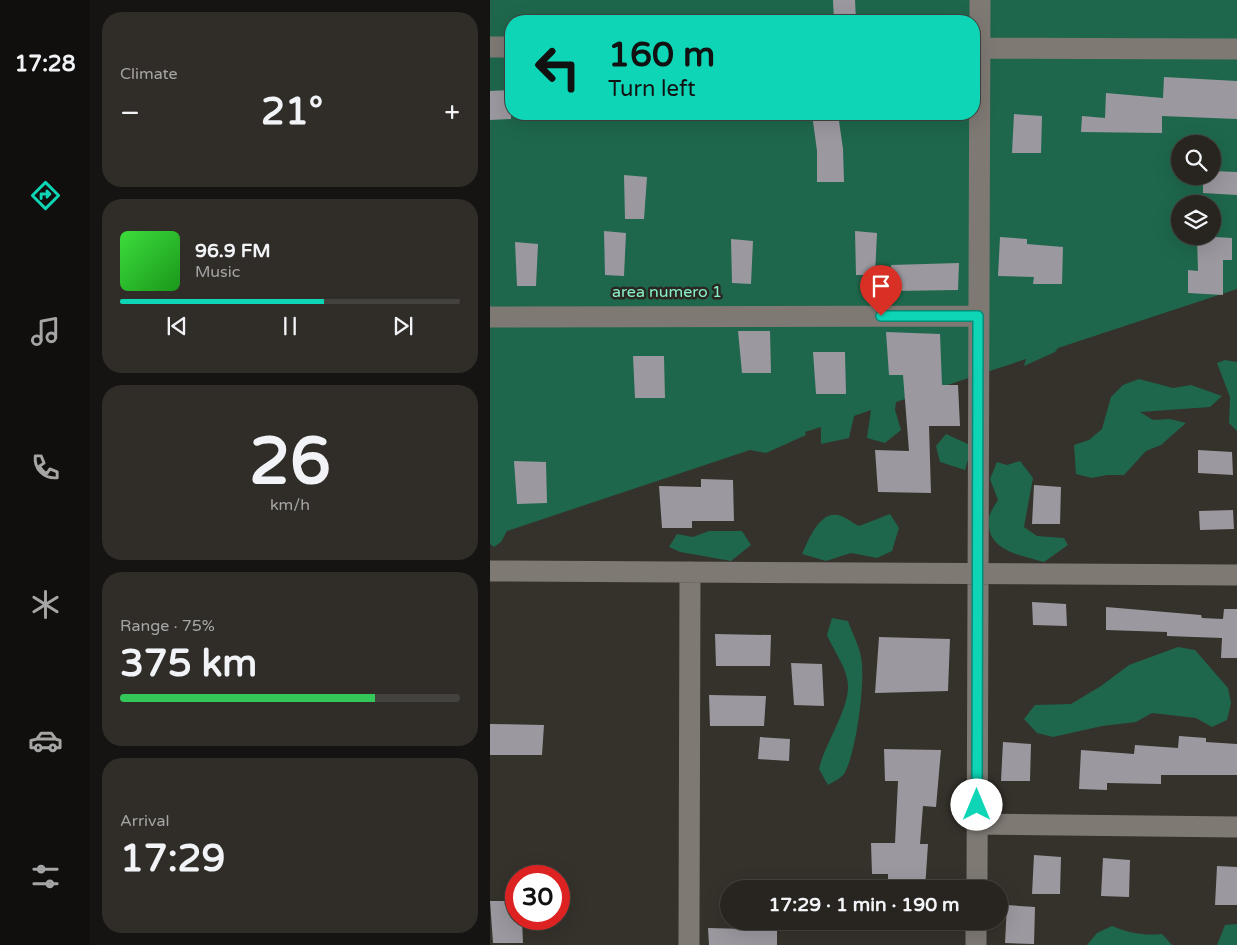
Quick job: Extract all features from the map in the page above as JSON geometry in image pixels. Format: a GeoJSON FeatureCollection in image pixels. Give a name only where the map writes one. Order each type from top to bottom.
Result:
{"type":"FeatureCollection","features":[{"type":"Feature","properties":{"kind":"street"},"geometry":{"type":"LineString","coordinates":[[979,15],[980,0]]}},
{"type":"Feature","properties":{"kind":"street"},"geometry":{"type":"LineString","coordinates":[[490,47],[505,47]]}},
{"type":"Feature","properties":{"kind":"street"},"geometry":{"type":"LineString","coordinates":[[980,48],[1237,49]]}},
{"type":"Feature","properties":{"kind":"street"},"geometry":{"type":"LineString","coordinates":[[977,120],[977,880]]}},
{"type":"Feature","properties":{"kind":"street"},"geometry":{"type":"LineString","coordinates":[[490,317],[978,316]]}},
{"type":"Feature","properties":{"kind":"street"},"geometry":{"type":"LineString","coordinates":[[490,571],[1237,575]]}},
{"type":"Feature","properties":{"kind":"street"},"geometry":{"type":"LineString","coordinates":[[689,945],[690,572]]}},
{"type":"Feature","properties":{"kind":"street"},"geometry":{"type":"LineString","coordinates":[[977,824],[1237,826]]}},
{"type":"Feature","properties":{"kind":"street"},"geometry":{"type":"LineString","coordinates":[[976,930],[976,945]]}},
{"type":"Feature","properties":{"kind":"green space","name":"area numero 1"},"geometry":{"type":"Polygon","coordinates":[[[490,0],[1237,0],[1237,289],[1058,348],[1055,352],[1024,366],[1026,359],[896,402],[895,410],[901,430],[885,443],[867,438],[871,410],[854,416],[849,438],[821,444],[821,427],[805,432],[806,435],[766,453],[750,450],[507,531],[501,542],[494,547],[490,544],[490,0]]]}},
{"type":"Feature","properties":{"kind":"green space"},"geometry":{"type":"Polygon","coordinates":[[[1225,360],[1237,362],[1237,431],[1229,423],[1230,397],[1217,363],[1225,360]]]}},
{"type":"Feature","properties":{"kind":"green space"},"geometry":{"type":"Polygon","coordinates":[[[1139,379],[1173,388],[1191,385],[1222,396],[1210,407],[1140,412],[1153,420],[1170,419],[1186,423],[1161,445],[1146,451],[1124,475],[1107,475],[1092,478],[1076,474],[1074,445],[1089,440],[1102,429],[1111,397],[1123,385],[1139,379]]]}},
{"type":"Feature","properties":{"kind":"green space"},"geometry":{"type":"Polygon","coordinates":[[[946,434],[972,446],[965,470],[940,462],[936,446],[946,434]]]}},
{"type":"Feature","properties":{"kind":"green space"},"geometry":{"type":"Polygon","coordinates":[[[1020,461],[1033,478],[1024,527],[1037,536],[1064,538],[1068,545],[1044,562],[1006,550],[993,538],[989,529],[989,518],[998,500],[990,479],[997,462],[1007,465],[1020,461]]]}},
{"type":"Feature","properties":{"kind":"green space"},"geometry":{"type":"Polygon","coordinates":[[[890,514],[899,528],[892,551],[877,558],[851,553],[826,561],[802,554],[815,528],[820,522],[831,515],[846,518],[859,526],[890,514]]]}},
{"type":"Feature","properties":{"kind":"green space"},"geometry":{"type":"Polygon","coordinates":[[[709,531],[742,531],[751,545],[731,561],[680,552],[669,547],[677,534],[693,537],[709,531]]]}},
{"type":"Feature","properties":{"kind":"green space"},"geometry":{"type":"Polygon","coordinates":[[[832,618],[848,621],[860,652],[862,682],[856,735],[848,764],[844,774],[828,785],[819,769],[845,705],[848,685],[842,665],[827,635],[832,618]]]}},
{"type":"Feature","properties":{"kind":"green space"},"geometry":{"type":"Polygon","coordinates":[[[1178,647],[1195,650],[1228,688],[1231,703],[1227,720],[1212,727],[1196,718],[1152,713],[1136,722],[1102,726],[1053,737],[1037,733],[1024,719],[1035,705],[1071,704],[1101,686],[1129,665],[1178,647]]]}},
{"type":"Feature","properties":{"kind":"green space"},"geometry":{"type":"Polygon","coordinates":[[[1237,924],[1237,945],[1217,945],[1225,925],[1237,924]]]}},
{"type":"Feature","properties":{"kind":"green space"},"geometry":{"type":"Polygon","coordinates":[[[1112,926],[1149,935],[1162,934],[1172,945],[1087,945],[1097,933],[1112,926]]]}},
{"type":"Feature","properties":{"kind":"building"},"geometry":{"type":"Polygon","coordinates":[[[833,0],[855,0],[856,15],[834,15],[833,0]]]}},
{"type":"Feature","properties":{"kind":"building"},"geometry":{"type":"Polygon","coordinates":[[[1164,77],[1237,81],[1237,119],[1162,116],[1162,133],[1081,132],[1082,116],[1105,118],[1106,93],[1163,98],[1164,77]]]}},
{"type":"Feature","properties":{"kind":"building"},"geometry":{"type":"Polygon","coordinates":[[[505,90],[505,119],[490,120],[490,91],[505,90]]]}},
{"type":"Feature","properties":{"kind":"building"},"geometry":{"type":"Polygon","coordinates":[[[1014,114],[1042,116],[1041,153],[1012,153],[1014,114]]]}},
{"type":"Feature","properties":{"kind":"building"},"geometry":{"type":"Polygon","coordinates":[[[813,120],[839,120],[843,149],[844,182],[817,182],[817,151],[813,120]]]}},
{"type":"Feature","properties":{"kind":"building"},"geometry":{"type":"Polygon","coordinates":[[[1221,171],[1237,172],[1237,195],[1203,193],[1203,185],[1221,185],[1221,171]]]}},
{"type":"Feature","properties":{"kind":"building"},"geometry":{"type":"Polygon","coordinates":[[[624,175],[647,177],[644,219],[625,219],[624,175]]]}},
{"type":"Feature","properties":{"kind":"building"},"geometry":{"type":"Polygon","coordinates":[[[604,231],[626,233],[624,276],[605,275],[604,231]]]}},
{"type":"Feature","properties":{"kind":"building"},"geometry":{"type":"Polygon","coordinates":[[[855,231],[877,233],[875,275],[856,275],[855,231]]]}},
{"type":"Feature","properties":{"kind":"building"},"geometry":{"type":"Polygon","coordinates":[[[1000,237],[1027,239],[1027,244],[1063,247],[1062,284],[1033,284],[1034,277],[998,276],[1000,237]]]}},
{"type":"Feature","properties":{"kind":"building"},"geometry":{"type":"Polygon","coordinates":[[[1221,237],[1232,238],[1232,260],[1223,260],[1223,295],[1188,293],[1188,270],[1198,271],[1197,245],[1221,245],[1221,237]]]}},
{"type":"Feature","properties":{"kind":"building"},"geometry":{"type":"Polygon","coordinates":[[[731,239],[753,241],[751,284],[732,283],[731,239]]]}},
{"type":"Feature","properties":{"kind":"building"},"geometry":{"type":"Polygon","coordinates":[[[515,242],[538,244],[536,286],[517,286],[515,242]]]}},
{"type":"Feature","properties":{"kind":"building"},"geometry":{"type":"Polygon","coordinates":[[[959,263],[958,290],[893,291],[891,265],[959,263]]]}},
{"type":"Feature","properties":{"kind":"building"},"geometry":{"type":"Polygon","coordinates":[[[738,331],[770,331],[771,373],[742,373],[738,331]]]}},
{"type":"Feature","properties":{"kind":"building"},"geometry":{"type":"Polygon","coordinates":[[[886,332],[940,334],[942,385],[958,385],[960,426],[929,426],[931,493],[878,492],[875,450],[909,451],[903,375],[889,375],[886,332]]]}},
{"type":"Feature","properties":{"kind":"building"},"geometry":{"type":"Polygon","coordinates":[[[813,352],[845,352],[846,394],[816,394],[813,352]]]}},
{"type":"Feature","properties":{"kind":"building"},"geometry":{"type":"Polygon","coordinates":[[[633,356],[664,356],[665,398],[635,398],[633,356]]]}},
{"type":"Feature","properties":{"kind":"building"},"geometry":{"type":"Polygon","coordinates":[[[1198,450],[1232,452],[1233,475],[1198,473],[1198,450]]]}},
{"type":"Feature","properties":{"kind":"building"},"geometry":{"type":"Polygon","coordinates":[[[514,461],[546,462],[547,503],[517,504],[514,461]]]}},
{"type":"Feature","properties":{"kind":"building"},"geometry":{"type":"Polygon","coordinates":[[[701,479],[733,480],[734,521],[692,521],[692,528],[662,528],[659,486],[701,487],[701,479]]]}},
{"type":"Feature","properties":{"kind":"building"},"geometry":{"type":"Polygon","coordinates":[[[1034,485],[1061,487],[1060,524],[1032,524],[1034,485]]]}},
{"type":"Feature","properties":{"kind":"building"},"geometry":{"type":"Polygon","coordinates":[[[1233,510],[1234,529],[1200,530],[1199,511],[1233,510]]]}},
{"type":"Feature","properties":{"kind":"building"},"geometry":{"type":"Polygon","coordinates":[[[1032,602],[1066,604],[1067,626],[1033,625],[1032,602]]]}},
{"type":"Feature","properties":{"kind":"building"},"geometry":{"type":"Polygon","coordinates":[[[1106,607],[1201,615],[1202,618],[1223,619],[1224,609],[1237,609],[1237,658],[1221,658],[1222,638],[1167,636],[1167,632],[1106,630],[1106,607]]]}},
{"type":"Feature","properties":{"kind":"building"},"geometry":{"type":"Polygon","coordinates":[[[715,634],[771,635],[770,666],[716,666],[715,634]]]}},
{"type":"Feature","properties":{"kind":"building"},"geometry":{"type":"Polygon","coordinates":[[[879,637],[950,639],[948,691],[875,693],[879,637]]]}},
{"type":"Feature","properties":{"kind":"building"},"geometry":{"type":"Polygon","coordinates":[[[791,663],[822,664],[824,706],[794,705],[791,663]]]}},
{"type":"Feature","properties":{"kind":"building"},"geometry":{"type":"Polygon","coordinates":[[[709,695],[766,696],[764,726],[710,726],[709,695]]]}},
{"type":"Feature","properties":{"kind":"building"},"geometry":{"type":"Polygon","coordinates":[[[490,724],[544,725],[542,755],[490,755],[490,724]]]}},
{"type":"Feature","properties":{"kind":"building"},"geometry":{"type":"Polygon","coordinates":[[[1179,736],[1206,738],[1206,742],[1237,744],[1237,775],[1161,775],[1161,784],[1107,783],[1107,790],[1079,789],[1081,750],[1134,754],[1135,745],[1178,748],[1179,736]]]}},
{"type":"Feature","properties":{"kind":"building"},"geometry":{"type":"Polygon","coordinates":[[[760,737],[790,739],[789,761],[758,759],[760,737]]]}},
{"type":"Feature","properties":{"kind":"building"},"geometry":{"type":"Polygon","coordinates":[[[1003,742],[1031,744],[1030,781],[1001,781],[1003,742]]]}},
{"type":"Feature","properties":{"kind":"building"},"geometry":{"type":"Polygon","coordinates":[[[884,749],[941,750],[936,807],[923,806],[920,844],[928,844],[926,880],[888,880],[888,874],[872,874],[871,843],[895,843],[898,781],[885,781],[884,749]]]}},
{"type":"Feature","properties":{"kind":"building"},"geometry":{"type":"Polygon","coordinates":[[[1034,855],[1061,857],[1060,894],[1032,894],[1034,855]]]}},
{"type":"Feature","properties":{"kind":"building"},"geometry":{"type":"Polygon","coordinates":[[[1103,858],[1130,860],[1129,897],[1101,896],[1103,858]]]}},
{"type":"Feature","properties":{"kind":"building"},"geometry":{"type":"Polygon","coordinates":[[[1217,866],[1237,867],[1237,905],[1215,905],[1217,866]]]}},
{"type":"Feature","properties":{"kind":"building"},"geometry":{"type":"Polygon","coordinates":[[[490,901],[505,901],[505,930],[522,930],[523,943],[493,943],[490,901]]]}},
{"type":"Feature","properties":{"kind":"building"},"geometry":{"type":"Polygon","coordinates":[[[1008,905],[1035,907],[1034,944],[1005,943],[1006,930],[1008,930],[1008,905]]]}},
{"type":"Feature","properties":{"kind":"building"},"geometry":{"type":"Polygon","coordinates":[[[708,928],[720,928],[720,930],[777,930],[777,945],[709,945],[708,928]]]}},
{"type":"Feature","properties":{"kind":"route"},"geometry":{"type":"LineString","coordinates":[[881,316],[978,316],[977,805]]}}]}
